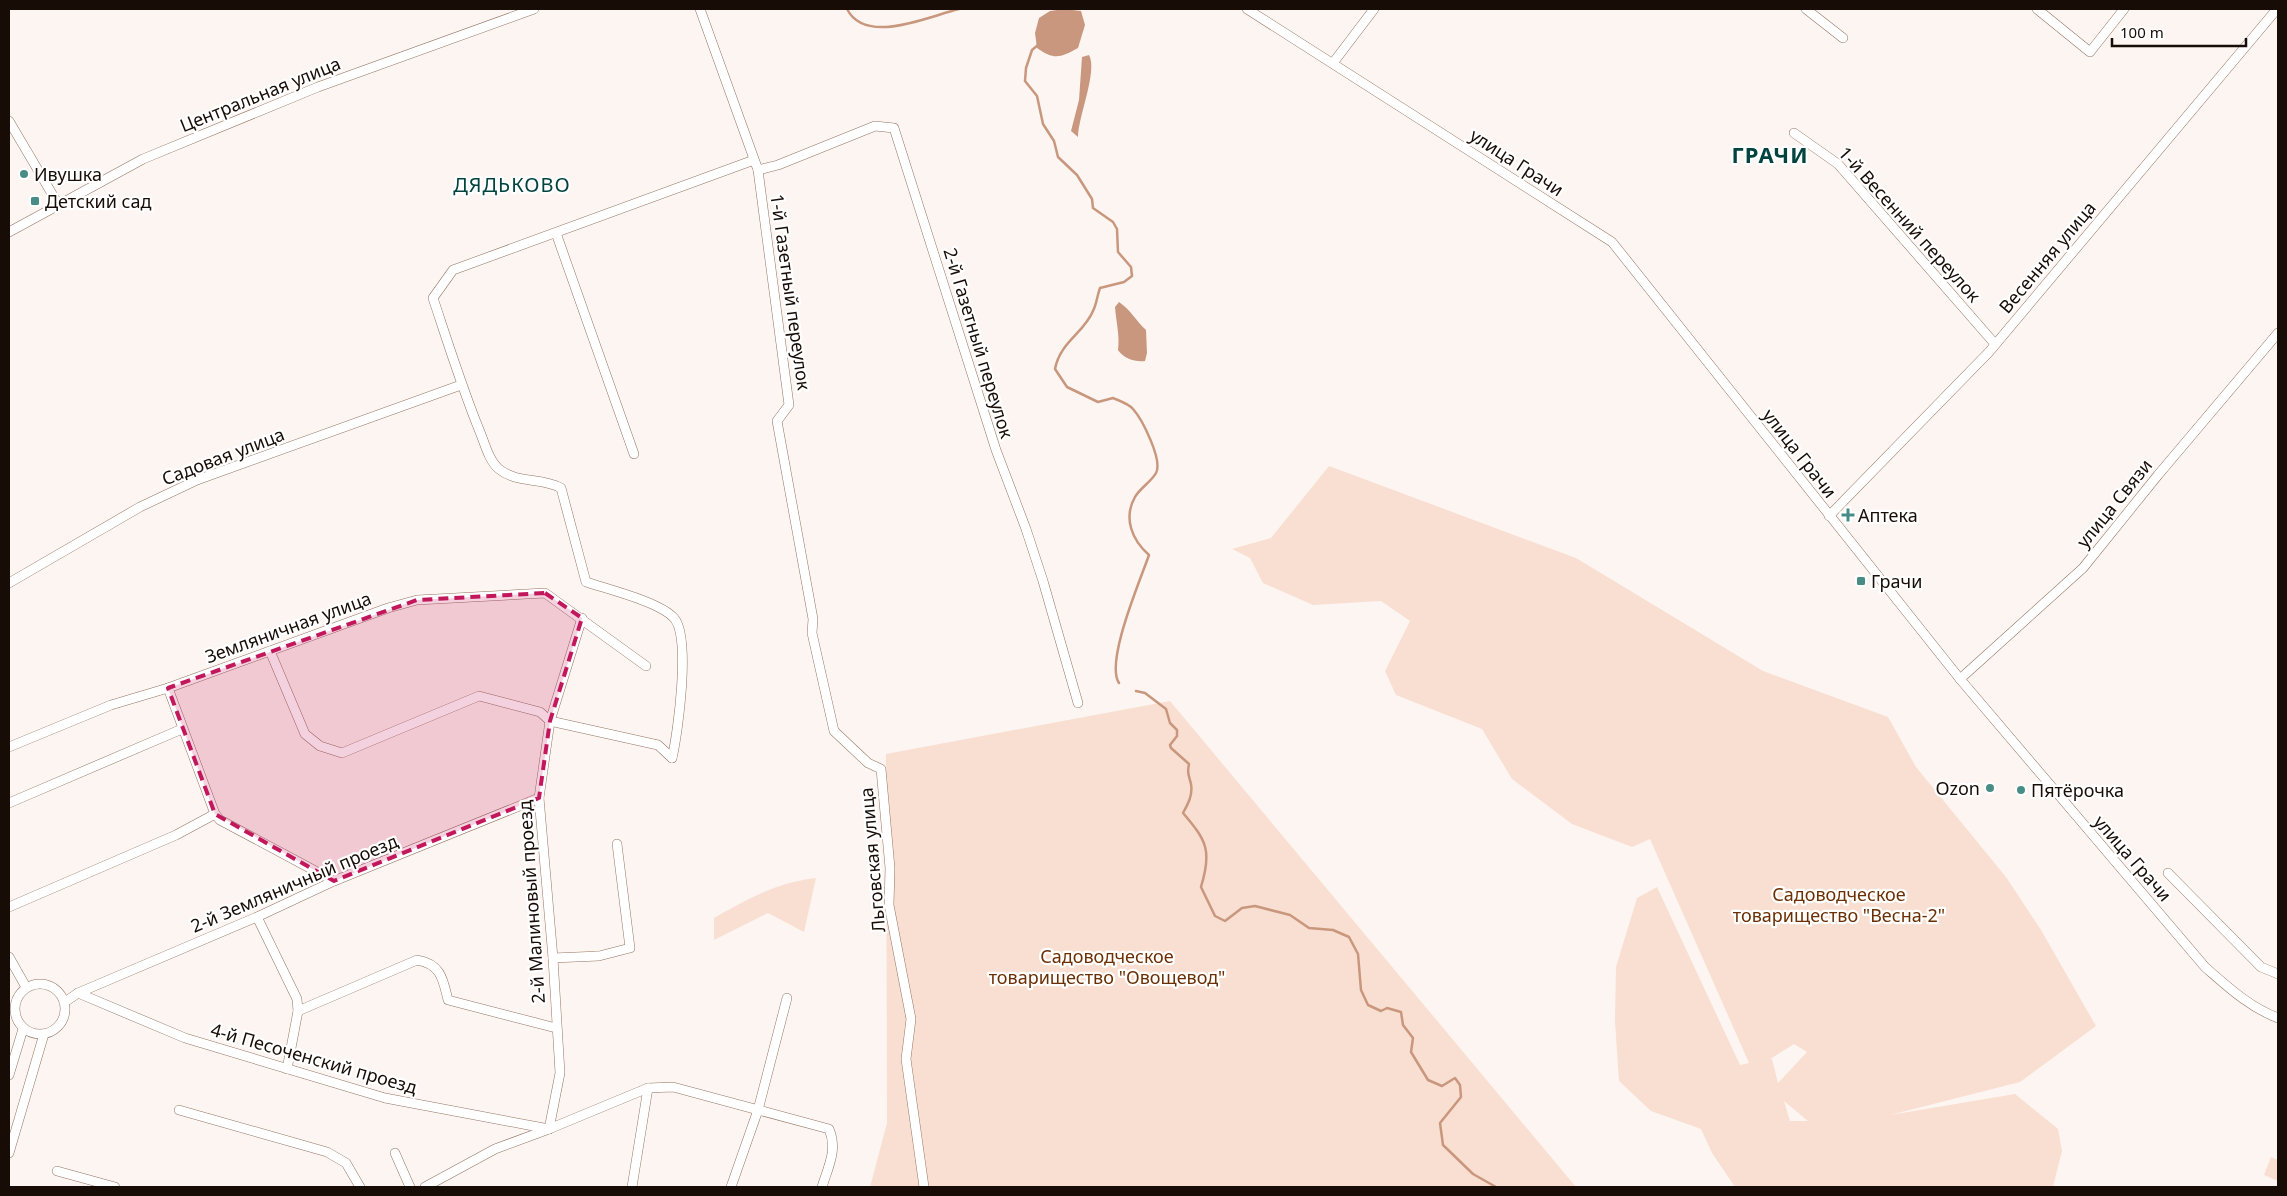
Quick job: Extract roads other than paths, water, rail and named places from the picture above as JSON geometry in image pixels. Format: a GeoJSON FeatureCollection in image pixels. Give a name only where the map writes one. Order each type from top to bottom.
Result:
{"type":"FeatureCollection","features":[{"type":"Feature","properties":{"kind":"street","name":"Центральная улица"},"geometry":{"type":"LineString","coordinates":[[9,232],[143,158],[308,90],[519,11],[534,9]]}},
{"type":"Feature","properties":{"kind":"street","name":"1-й Газетный переулок"},"geometry":{"type":"LineString","coordinates":[[700,9],[758,170],[789,404],[777,421],[813,619],[812,633],[834,731]]}},
{"type":"Feature","properties":{"kind":"street","name":"улица Грачи"},"geometry":{"type":"LineString","coordinates":[[1247,9],[1612,242],[1960,679],[2205,967],[2234,993],[2261,1011],[2278,1018]]}},
{"type":"Feature","properties":{"kind":"street"},"geometry":{"type":"LineString","coordinates":[[1333,63],[1374,9]]}},
{"type":"Feature","properties":{"kind":"street"},"geometry":{"type":"LineString","coordinates":[[1806,9],[1843,38]]}},
{"type":"Feature","properties":{"kind":"street"},"geometry":{"type":"LineString","coordinates":[[2037,9],[2090,52],[2124,9]]}},
{"type":"Feature","properties":{"kind":"street","name":"Весенняя улица"},"geometry":{"type":"LineString","coordinates":[[1829,516],[1995,344],[2277,9]]}},
{"type":"Feature","properties":{"kind":"street"},"geometry":{"type":"LineString","coordinates":[[9,121],[58,204]]}},
{"type":"Feature","properties":{"kind":"street","name":"2-й Газетный переулок"},"geometry":{"type":"LineString","coordinates":[[758,170],[778,165],[875,126],[894,128],[996,450],[1026,529],[1043,581],[1078,703]]}},
{"type":"Feature","properties":{"kind":"street","name":"1-й Весенний переулок"},"geometry":{"type":"LineString","coordinates":[[1794,133],[1838,164],[1995,344]]}},
{"type":"Feature","properties":{"kind":"street"},"geometry":{"type":"LineString","coordinates":[[270,650],[305,734],[320,746],[342,752],[479,696],[540,712],[550,721],[658,744],[672,758],[678,734],[682,691],[680,631],[674,618],[644,600],[586,582],[561,488],[550,482],[516,478],[499,469],[490,456],[461,385],[433,298],[453,270],[754,160]]}},
{"type":"Feature","properties":{"kind":"street"},"geometry":{"type":"LineString","coordinates":[[556,233],[634,454]]}},
{"type":"Feature","properties":{"kind":"street","name":"улица Связи"},"geometry":{"type":"LineString","coordinates":[[1960,679],[2083,568],[2158,475],[2278,333]]}},
{"type":"Feature","properties":{"kind":"street","name":"Садовая улица"},"geometry":{"type":"LineString","coordinates":[[9,584],[140,507],[197,480],[461,385]]}},
{"type":"Feature","properties":{"kind":"street","name":"Земляничная улица"},"geometry":{"type":"LineString","coordinates":[[9,748],[111,705],[168,688],[388,608],[417,600],[545,593],[646,666]]}},
{"type":"Feature","properties":{"kind":"street","name":"2-й Малиновый проезд"},"geometry":{"type":"LineString","coordinates":[[549,1129],[560,1073],[553,958],[539,798],[550,721],[582,618]]}},
{"type":"Feature","properties":{"kind":"street"},"geometry":{"type":"LineString","coordinates":[[168,688],[215,814],[220,820],[334,881]]}},
{"type":"Feature","properties":{"kind":"street"},"geometry":{"type":"LineString","coordinates":[[9,803],[182,729]]}},
{"type":"Feature","properties":{"kind":"street","name":"Льговская улица"},"geometry":{"type":"LineString","coordinates":[[834,731],[868,763],[881,769],[890,868],[889,905],[911,1019],[906,1059],[924,1187]]}},
{"type":"Feature","properties":{"kind":"street","name":"2-й Земляничный проезд"},"geometry":{"type":"LineString","coordinates":[[65,1002],[78,993],[257,917],[334,881],[539,798]]}},
{"type":"Feature","properties":{"kind":"street"},"geometry":{"type":"LineString","coordinates":[[9,907],[176,834],[215,814]]}},
{"type":"Feature","properties":{"kind":"street"},"geometry":{"type":"LineString","coordinates":[[553,958],[599,956],[630,948],[617,844]]}},
{"type":"Feature","properties":{"kind":"street"},"geometry":{"type":"LineString","coordinates":[[2168,872],[2261,967],[2278,974]]}},
{"type":"Feature","properties":{"kind":"street"},"geometry":{"type":"LineString","coordinates":[[257,917],[295,992],[298,1011],[287,1069]]}},
{"type":"Feature","properties":{"kind":"street"},"geometry":{"type":"LineString","coordinates":[[9,957],[26,987]]}},
{"type":"Feature","properties":{"kind":"street"},"geometry":{"type":"LineString","coordinates":[[298,1011],[417,960],[427,961],[441,973],[448,1000],[556,1028]]}},
{"type":"Feature","properties":{"kind":"street"},"geometry":{"type":"LineString","coordinates":[[33,984],[49,985],[62,995],[65,1002],[64,1019],[52,1031],[38,1034],[13,1023],[16,999],[26,987],[33,984]]}},
{"type":"Feature","properties":{"kind":"street","name":"4-й Песоченский проезд"},"geometry":{"type":"LineString","coordinates":[[78,993],[184,1038],[385,1098],[549,1129]]}},
{"type":"Feature","properties":{"kind":"street"},"geometry":{"type":"LineString","coordinates":[[731,1187],[758,1110],[787,998]]}},
{"type":"Feature","properties":{"kind":"street"},"geometry":{"type":"LineString","coordinates":[[9,1075],[24,1029]]}},
{"type":"Feature","properties":{"kind":"street"},"geometry":{"type":"LineString","coordinates":[[9,1153],[44,1034]]}},
{"type":"Feature","properties":{"kind":"street"},"geometry":{"type":"LineString","coordinates":[[425,1187],[495,1149],[648,1088],[673,1087],[829,1129],[834,1141],[833,1151],[822,1187]]}},
{"type":"Feature","properties":{"kind":"street"},"geometry":{"type":"LineString","coordinates":[[632,1187],[648,1088]]}},
{"type":"Feature","properties":{"kind":"street"},"geometry":{"type":"LineString","coordinates":[[179,1110],[327,1152],[346,1163],[360,1187]]}},
{"type":"Feature","properties":{"kind":"street"},"geometry":{"type":"LineString","coordinates":[[396,1153],[410,1187]]}},
{"type":"Feature","properties":{"kind":"street"},"geometry":{"type":"LineString","coordinates":[[57,1171],[115,1187]]}},
{"type":"Feature","properties":{"kind":"waterway"},"geometry":{"type":"LineString","coordinates":[[847,9],[856,20],[868,26],[883,27],[899,26],[959,9]]}},
{"type":"Feature","properties":{"kind":"waterway"},"geometry":{"type":"LineString","coordinates":[[1038,45],[1032,50],[1026,68],[1025,81],[1037,96],[1043,124],[1054,141],[1058,157],[1077,175],[1092,199],[1093,208],[1113,222],[1117,229],[1118,252],[1131,267],[1132,276],[1124,282],[1100,288],[1089,319],[1062,352],[1055,369],[1067,387],[1098,402],[1113,398],[1131,407],[1146,430],[1157,459],[1156,473],[1137,494],[1131,505],[1131,528],[1138,543],[1149,555],[1120,640],[1116,673],[1119,683]]}},
{"type":"Feature","properties":{"kind":"waterway"},"geometry":{"type":"LineString","coordinates":[[1136,691],[1145,693],[1166,709],[1170,723],[1177,730],[1177,736],[1170,745],[1171,748],[1189,764],[1191,796],[1183,813],[1197,831],[1205,847],[1206,864],[1201,887],[1215,916],[1225,921],[1242,908],[1255,906],[1290,915],[1309,928],[1333,930],[1349,937],[1358,954],[1361,990],[1368,1005],[1381,1011],[1387,1008],[1401,1012],[1403,1025],[1413,1038],[1411,1052],[1428,1080],[1442,1086],[1455,1078],[1460,1085],[1461,1097],[1440,1123],[1443,1145],[1473,1174],[1496,1187]]}},
{"type":"Feature","properties":{"kind":"place","name":"Ивушка"},"geometry":{"type":"Point","coordinates":[24,174]}},
{"type":"Feature","properties":{"kind":"place","name":"Детский сад"},"geometry":{"type":"Point","coordinates":[35,201]}},
{"type":"Feature","properties":{"kind":"place","name":"Аптека"},"geometry":{"type":"Point","coordinates":[1848,515]}},
{"type":"Feature","properties":{"kind":"place","name":"Грачи"},"geometry":{"type":"Point","coordinates":[1861,581]}},
{"type":"Feature","properties":{"kind":"place","name":"Ozon"},"geometry":{"type":"Point","coordinates":[1990,788]}},
{"type":"Feature","properties":{"kind":"place","name":"Пятёрочка"},"geometry":{"type":"Point","coordinates":[2021,790]}},
{"type":"Feature","properties":{"kind":"district","name":"ГРАЧИ"},"geometry":{"type":"Point","coordinates":[1770,154]}},
{"type":"Feature","properties":{"kind":"district","name":"ДЯДЬКОВО"},"geometry":{"type":"Point","coordinates":[512,184]}},
{"type":"Feature","properties":{"kind":"park label","name":"Садоводческое товарищество \"Весна-2\""},"geometry":{"type":"Point","coordinates":[1839,904]}},
{"type":"Feature","properties":{"kind":"park label","name":"Садоводческое товарищество \"Овощевод\""},"geometry":{"type":"Point","coordinates":[1107,966]}}]}
